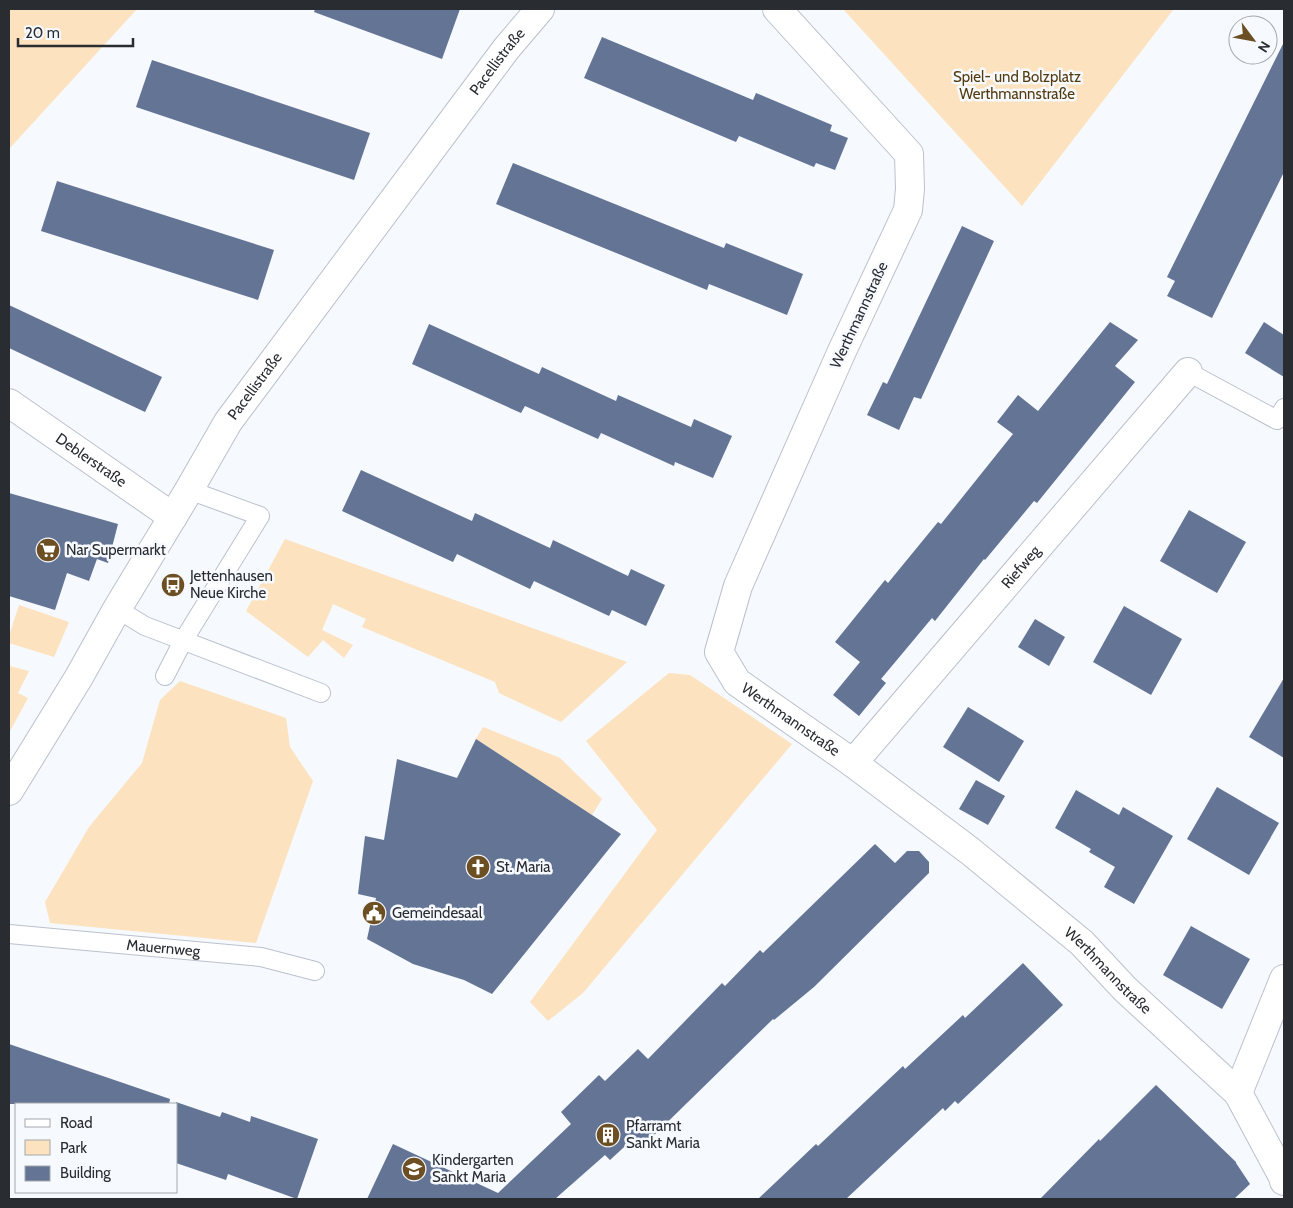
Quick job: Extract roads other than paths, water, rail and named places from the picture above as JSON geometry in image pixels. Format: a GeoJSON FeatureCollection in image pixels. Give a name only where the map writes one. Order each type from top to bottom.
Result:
{"type":"FeatureCollection","features":[{"type":"Feature","properties":{"kind":"street","name":"Pacellistraße"},"geometry":{"type":"LineString","coordinates":[[9,791],[233,415],[506,49],[540,9]]}},
{"type":"Feature","properties":{"kind":"street","name":"Werthmannstraße"},"geometry":{"type":"LineString","coordinates":[[777,9],[909,154],[910,189],[908,210],[842,351],[738,586],[719,652],[737,682],[853,762],[970,851],[1082,943],[1125,989],[1238,1093],[1284,1181]]}},
{"type":"Feature","properties":{"kind":"street","name":"Riefweg"},"geometry":{"type":"LineString","coordinates":[[853,762],[1188,372]]}},
{"type":"Feature","properties":{"kind":"street","name":"Deblerstraße"},"geometry":{"type":"LineString","coordinates":[[9,404],[173,517]]}},
{"type":"Feature","properties":{"kind":"street"},"geometry":{"type":"LineString","coordinates":[[1238,1093],[1284,979]]}},
{"type":"Feature","properties":{"kind":"lane"},"geometry":{"type":"LineString","coordinates":[[1188,372],[1277,420],[1284,408]]}},
{"type":"Feature","properties":{"kind":"lane"},"geometry":{"type":"LineString","coordinates":[[165,676],[183,641],[260,516],[189,490]]}},
{"type":"Feature","properties":{"kind":"lane"},"geometry":{"type":"LineString","coordinates":[[117,609],[145,626],[321,693]]}},
{"type":"Feature","properties":{"kind":"lane","name":"Mauernweg"},"geometry":{"type":"LineString","coordinates":[[9,934],[261,956],[316,971]]}},
{"type":"Feature","properties":{"kind":"place","name":"Nar Supermarkt"},"geometry":{"type":"Point","coordinates":[48,550]}},
{"type":"Feature","properties":{"kind":"place","name":"Jettenhausen Neue Kirche"},"geometry":{"type":"Point","coordinates":[173,585]}},
{"type":"Feature","properties":{"kind":"place","name":"St. Maria"},"geometry":{"type":"Point","coordinates":[478,867]}},
{"type":"Feature","properties":{"kind":"place","name":"Gemeindesaal"},"geometry":{"type":"Point","coordinates":[374,913]}},
{"type":"Feature","properties":{"kind":"place","name":"Pfarramt Sankt Maria"},"geometry":{"type":"Point","coordinates":[608,1135]}},
{"type":"Feature","properties":{"kind":"place","name":"Kindergarten Sankt Maria"},"geometry":{"type":"Point","coordinates":[414,1169]}},
{"type":"Feature","properties":{"kind":"park label","name":"Spiel- und Bolzplatz Werthmannstraße"},"geometry":{"type":"Point","coordinates":[1017,86]}}]}
